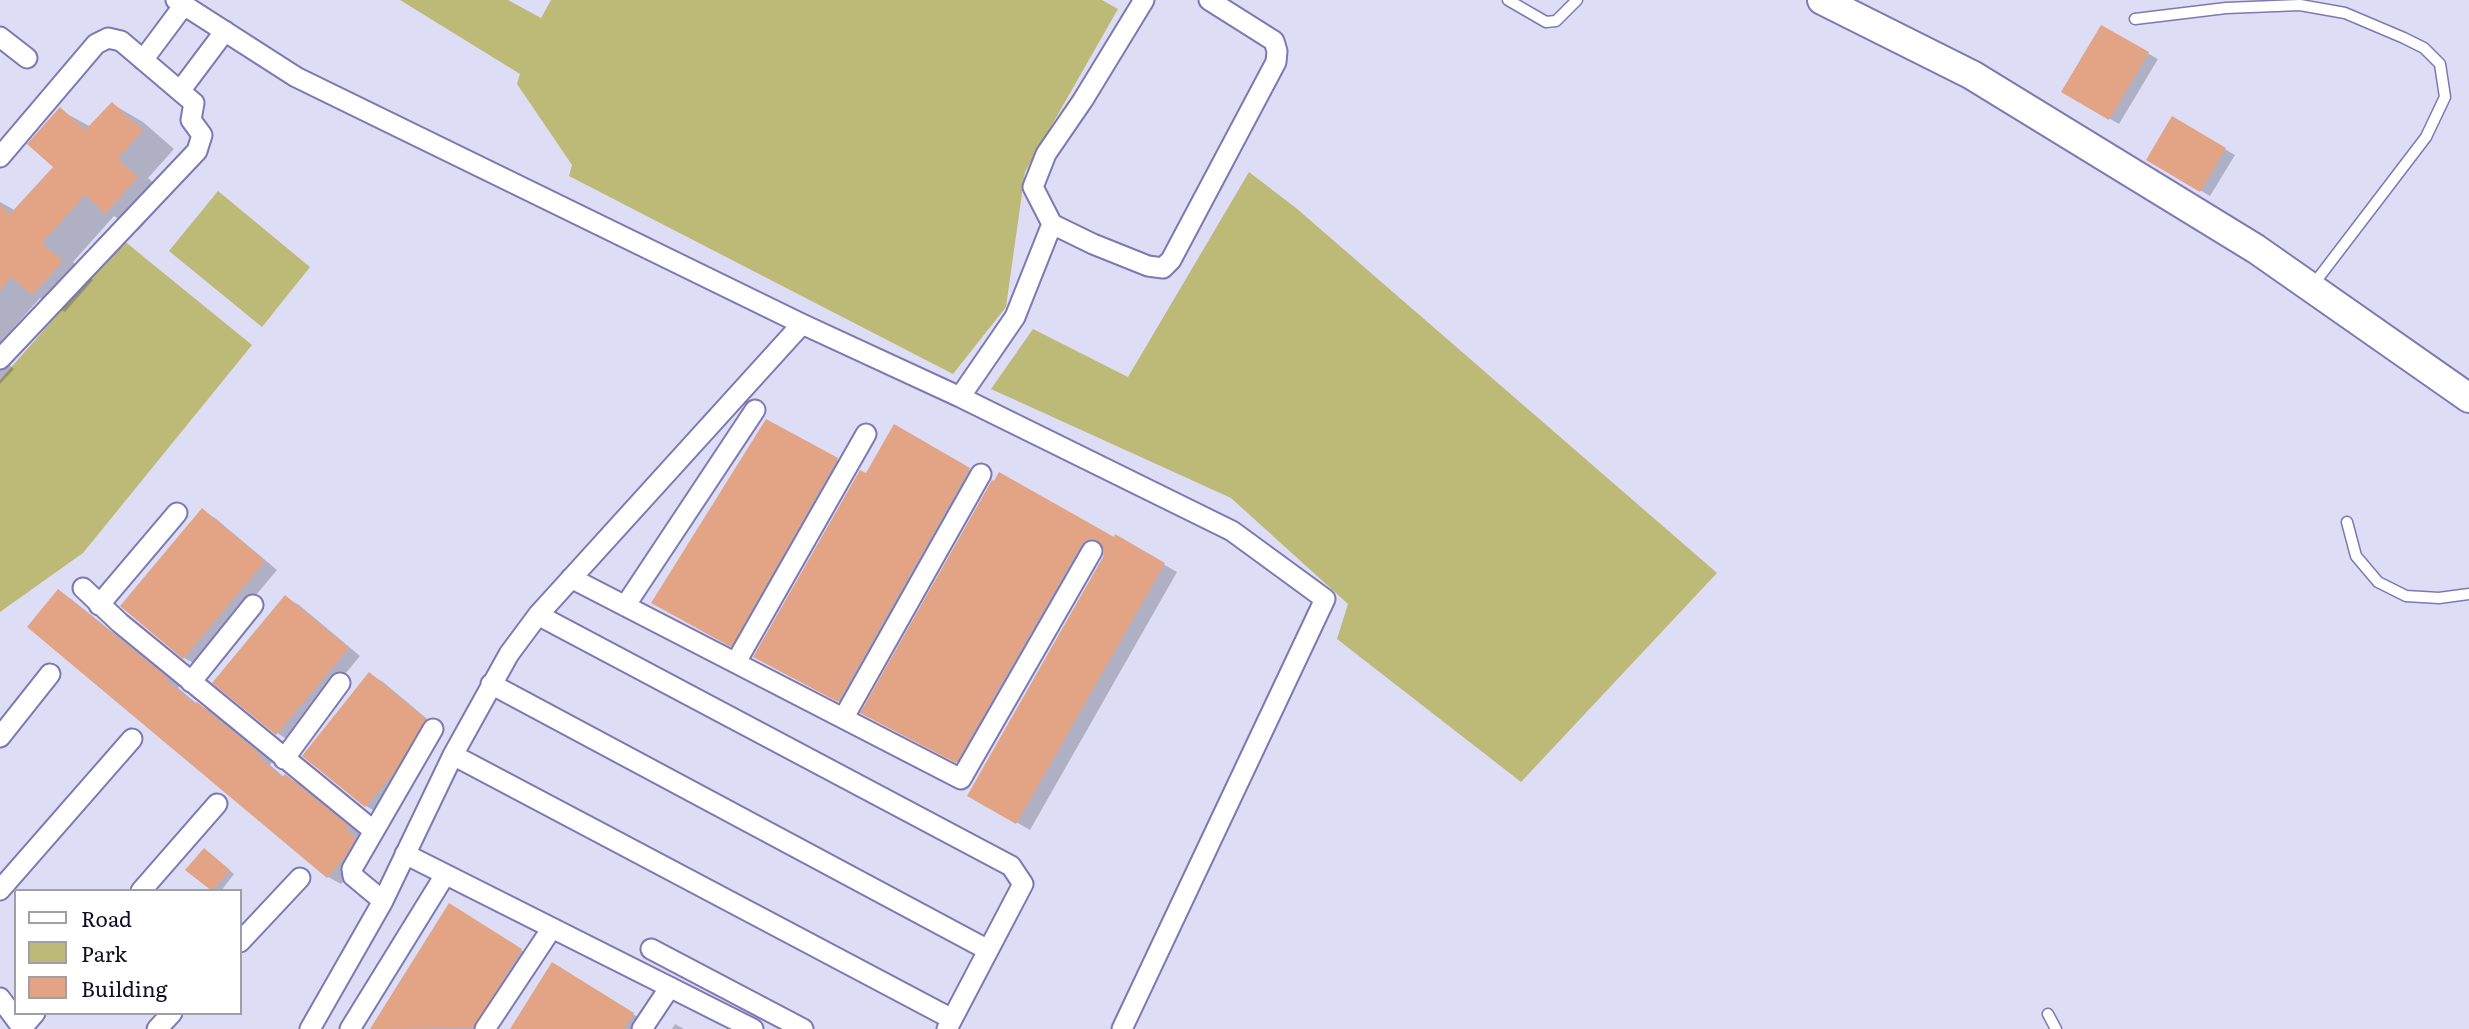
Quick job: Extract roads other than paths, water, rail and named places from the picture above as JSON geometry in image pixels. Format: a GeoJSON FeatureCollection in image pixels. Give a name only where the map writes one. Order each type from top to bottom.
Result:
{"type":"FeatureCollection","features":[{"type":"Feature","properties":{"kind":"street"},"geometry":{"type":"LineString","coordinates":[[1144,0],[1083,100],[1045,154],[1033,187],[1052,223],[1093,244],[1148,266],[1163,268],[1171,260],[1276,62],[1277,51],[1273,41],[1209,0]]}},
{"type":"Feature","properties":{"kind":"street"},"geometry":{"type":"LineString","coordinates":[[1822,0],[1972,75],[2256,249],[2467,391]]}},
{"type":"Feature","properties":{"kind":"street"},"geometry":{"type":"LineString","coordinates":[[143,60],[180,2],[296,77],[1232,531],[1325,599],[1122,1029]]}},
{"type":"Feature","properties":{"kind":"street"},"geometry":{"type":"LineString","coordinates":[[180,90],[225,31]]}},
{"type":"Feature","properties":{"kind":"street"},"geometry":{"type":"LineString","coordinates":[[0,37],[27,58]]}},
{"type":"Feature","properties":{"kind":"street"},"geometry":{"type":"LineString","coordinates":[[0,157],[96,44],[108,38],[121,41],[194,103],[191,121],[202,135],[197,151],[0,359]]}},
{"type":"Feature","properties":{"kind":"street"},"geometry":{"type":"LineString","coordinates":[[960,397],[1015,317],[1052,223]]}},
{"type":"Feature","properties":{"kind":"street"},"geometry":{"type":"LineString","coordinates":[[310,1029],[383,901],[453,755],[509,654],[538,615],[802,324]]}},
{"type":"Feature","properties":{"kind":"street"},"geometry":{"type":"LineString","coordinates":[[625,606],[755,410]]}},
{"type":"Feature","properties":{"kind":"street"},"geometry":{"type":"LineString","coordinates":[[736,662],[866,434]]}},
{"type":"Feature","properties":{"kind":"street"},"geometry":{"type":"LineString","coordinates":[[844,717],[981,474]]}},
{"type":"Feature","properties":{"kind":"street"},"geometry":{"type":"LineString","coordinates":[[99,605],[177,513]]}},
{"type":"Feature","properties":{"kind":"street"},"geometry":{"type":"LineString","coordinates":[[571,579],[961,779],[1092,551]]}},
{"type":"Feature","properties":{"kind":"street"},"geometry":{"type":"LineString","coordinates":[[83,588],[99,605],[191,682],[374,831]]}},
{"type":"Feature","properties":{"kind":"street"},"geometry":{"type":"LineString","coordinates":[[191,682],[253,605]]}},
{"type":"Feature","properties":{"kind":"street"},"geometry":{"type":"LineString","coordinates":[[453,755],[949,1024],[1023,884],[1011,866],[538,615]]}},
{"type":"Feature","properties":{"kind":"street"},"geometry":{"type":"LineString","coordinates":[[0,737],[50,674]]}},
{"type":"Feature","properties":{"kind":"street"},"geometry":{"type":"LineString","coordinates":[[284,759],[340,683]]}},
{"type":"Feature","properties":{"kind":"street"},"geometry":{"type":"LineString","coordinates":[[491,684],[988,950]]}},
{"type":"Feature","properties":{"kind":"street"},"geometry":{"type":"LineString","coordinates":[[383,901],[353,876],[352,872],[433,729]]}},
{"type":"Feature","properties":{"kind":"street"},"geometry":{"type":"LineString","coordinates":[[0,890],[132,739]]}},
{"type":"Feature","properties":{"kind":"street"},"geometry":{"type":"LineString","coordinates":[[143,889],[217,804]]}},
{"type":"Feature","properties":{"kind":"street"},"geometry":{"type":"LineString","coordinates":[[405,854],[754,1029]]}},
{"type":"Feature","properties":{"kind":"street"},"geometry":{"type":"LineString","coordinates":[[351,1029],[445,875]]}},
{"type":"Feature","properties":{"kind":"street"},"geometry":{"type":"LineString","coordinates":[[242,940],[300,878]]}},
{"type":"Feature","properties":{"kind":"street"},"geometry":{"type":"LineString","coordinates":[[485,1029],[552,928]]}},
{"type":"Feature","properties":{"kind":"street"},"geometry":{"type":"LineString","coordinates":[[651,949],[803,1029]]}},
{"type":"Feature","properties":{"kind":"street"},"geometry":{"type":"LineString","coordinates":[[642,1029],[670,987]]}},
{"type":"Feature","properties":{"kind":"street"},"geometry":{"type":"LineString","coordinates":[[0,998],[14,1011]]}},
{"type":"Feature","properties":{"kind":"street"},"geometry":{"type":"LineString","coordinates":[[157,1029],[170,1015]]}},
{"type":"Feature","properties":{"kind":"lane"},"geometry":{"type":"LineString","coordinates":[[1508,0],[1546,22],[1556,20],[1577,0]]}},
{"type":"Feature","properties":{"kind":"lane"},"geometry":{"type":"LineString","coordinates":[[2135,19],[2226,8],[2300,5],[2345,13],[2357,18],[2424,48],[2440,64],[2445,97],[2426,137],[2311,288]]}},
{"type":"Feature","properties":{"kind":"lane"},"geometry":{"type":"LineString","coordinates":[[2347,522],[2356,556],[2378,582],[2406,596],[2439,598],[2469,594]]}},
{"type":"Feature","properties":{"kind":"lane"},"geometry":{"type":"LineString","coordinates":[[2048,1014],[2056,1029]]}}]}
